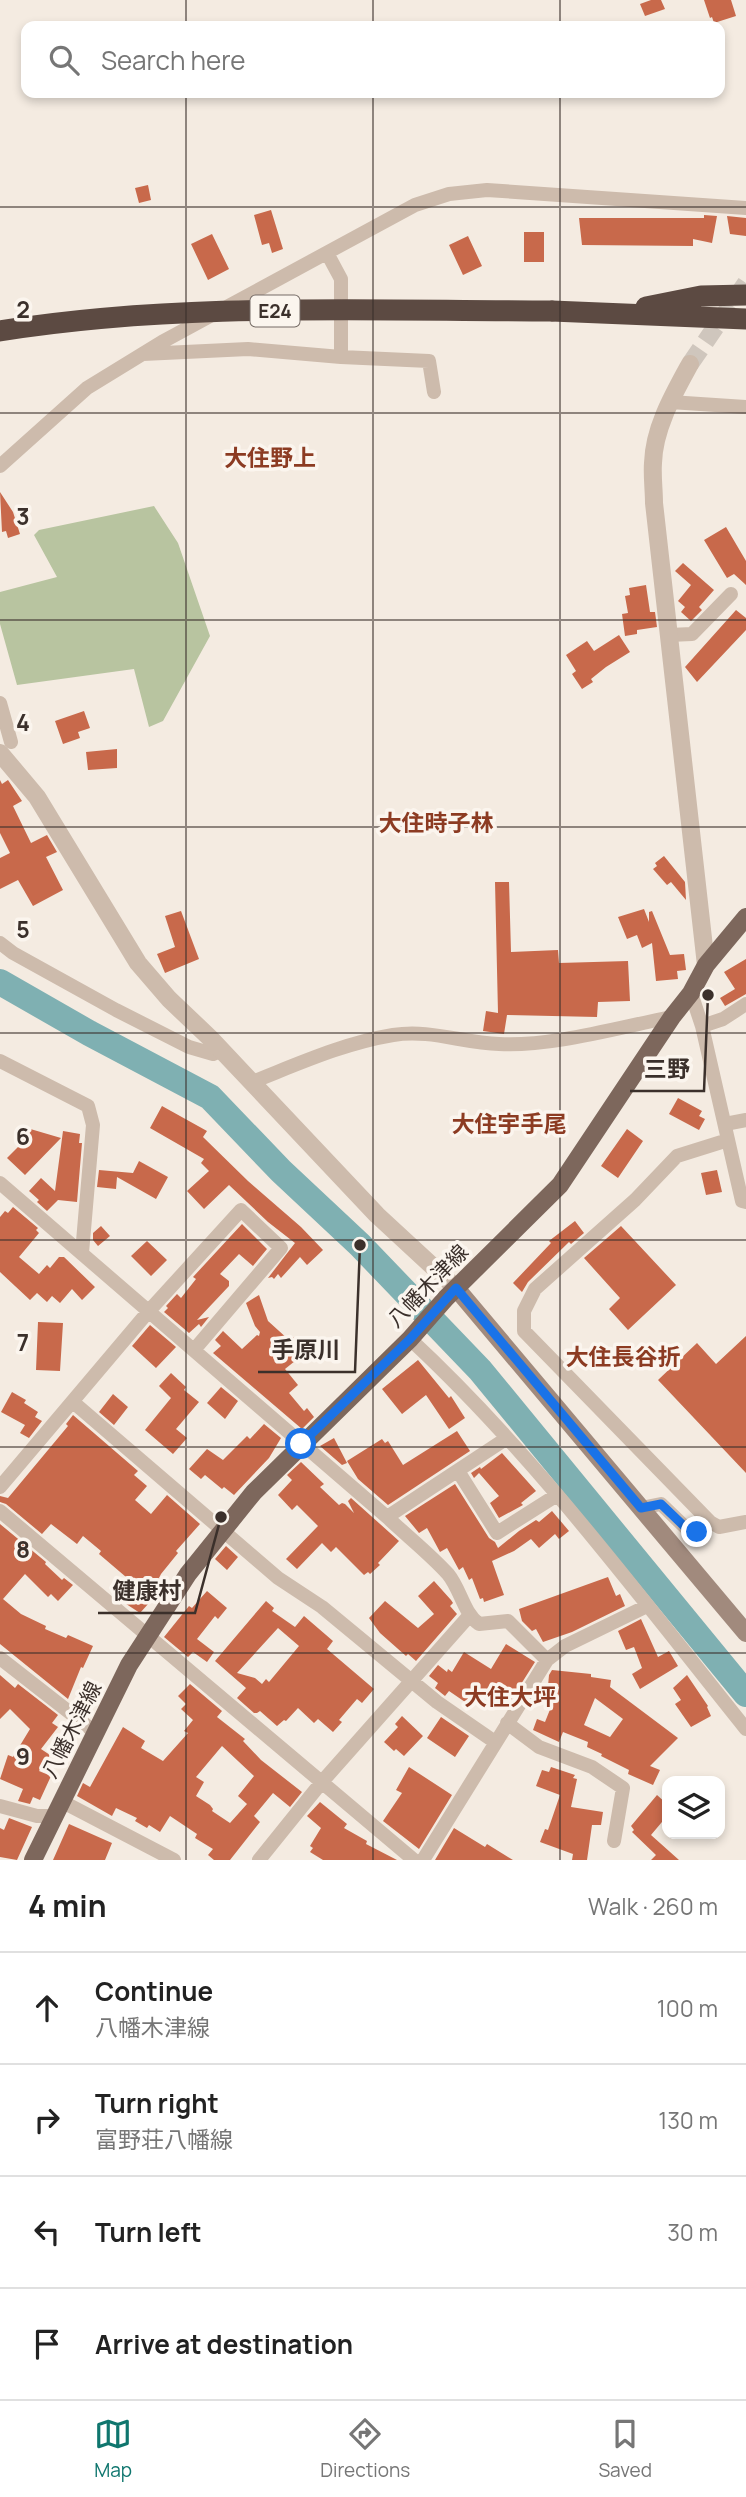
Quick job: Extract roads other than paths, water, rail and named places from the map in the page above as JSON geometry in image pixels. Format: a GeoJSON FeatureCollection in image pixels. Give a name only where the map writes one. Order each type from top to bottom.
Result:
{"type":"FeatureCollection","features":[{"type":"Feature","properties":{"kind":"highway"},"geometry":{"type":"LineString","coordinates":[[641,308],[701,296],[746,295]]}},
{"type":"Feature","properties":{"kind":"highway","name":"E24"},"geometry":{"type":"LineString","coordinates":[[0,331],[97,319],[205,312],[552,311],[746,307]]}},
{"type":"Feature","properties":{"kind":"highway","name":"E24"},"geometry":{"type":"LineString","coordinates":[[552,311],[746,319]]}},
{"type":"Feature","properties":{"kind":"main road","name":"八幡木津線"},"geometry":{"type":"LineString","coordinates":[[33,1860],[129,1665],[188,1574],[254,1492],[560,1185],[672,1017],[691,993],[706,965],[746,917]]}},
{"type":"Feature","properties":{"kind":"main road"},"geometry":{"type":"LineString","coordinates":[[451,1293],[641,1508],[746,1633]]}},
{"type":"Feature","properties":{"kind":"street"},"geometry":{"type":"LineString","coordinates":[[0,466],[87,387],[142,354],[415,205],[449,194],[487,190],[746,208]]}},
{"type":"Feature","properties":{"kind":"street"},"geometry":{"type":"LineString","coordinates":[[327,253],[341,279],[341,358]]}},
{"type":"Feature","properties":{"kind":"street"},"geometry":{"type":"LineString","coordinates":[[142,354],[248,349],[341,358],[429,361],[434,392]]}},
{"type":"Feature","properties":{"kind":"street"},"geometry":{"type":"LineString","coordinates":[[690,364],[659,430],[653,462],[654,503],[706,965]]}},
{"type":"Feature","properties":{"kind":"street"},"geometry":{"type":"LineString","coordinates":[[670,402],[746,407]]}},
{"type":"Feature","properties":{"kind":"street"},"geometry":{"type":"LineString","coordinates":[[669,635],[692,634],[731,594]]}},
{"type":"Feature","properties":{"kind":"street"},"geometry":{"type":"LineString","coordinates":[[0,703],[5,748],[138,963],[169,999],[222,1050],[451,1293]]}},
{"type":"Feature","properties":{"kind":"street"},"geometry":{"type":"LineString","coordinates":[[0,943],[13,953],[105,1004],[189,1047],[213,1054],[222,1050]]}},
{"type":"Feature","properties":{"kind":"street"},"geometry":{"type":"LineString","coordinates":[[691,993],[702,1026],[742,1201],[746,1202]]}},
{"type":"Feature","properties":{"kind":"street"},"geometry":{"type":"LineString","coordinates":[[702,1026],[723,1020],[746,1004]]}},
{"type":"Feature","properties":{"kind":"street"},"geometry":{"type":"LineString","coordinates":[[251,1082],[337,1048],[393,1035],[421,1032],[497,1045],[534,1043],[672,1017]]}},
{"type":"Feature","properties":{"kind":"street"},"geometry":{"type":"LineString","coordinates":[[0,1061],[88,1106],[93,1125],[82,1253]]}},
{"type":"Feature","properties":{"kind":"street"},"geometry":{"type":"LineString","coordinates":[[724,1124],[746,1120]]}},
{"type":"Feature","properties":{"kind":"street"},"geometry":{"type":"LineString","coordinates":[[729,1140],[677,1156],[635,1200],[535,1289],[524,1311],[524,1331],[710,1522],[719,1527],[746,1522]]}},
{"type":"Feature","properties":{"kind":"street"},"geometry":{"type":"LineString","coordinates":[[0,1183],[387,1517],[447,1574],[461,1594],[469,1616],[479,1624],[508,1621],[547,1660]]}},
{"type":"Feature","properties":{"kind":"street"},"geometry":{"type":"LineString","coordinates":[[0,1487],[148,1312],[241,1210],[281,1248],[194,1350]]}},
{"type":"Feature","properties":{"kind":"street"},"geometry":{"type":"LineString","coordinates":[[412,1336],[508,1438],[746,1729]]}},
{"type":"Feature","properties":{"kind":"street"},"geometry":{"type":"LineString","coordinates":[[73,1402],[278,1578],[322,1607],[412,1682],[495,1742]]}},
{"type":"Feature","properties":{"kind":"street"},"geometry":{"type":"LineString","coordinates":[[387,1517],[508,1438]]}},
{"type":"Feature","properties":{"kind":"street"},"geometry":{"type":"LineString","coordinates":[[458,1471],[497,1533],[556,1495]]}},
{"type":"Feature","properties":{"kind":"street"},"geometry":{"type":"LineString","coordinates":[[641,1508],[661,1504],[686,1528],[697,1532],[710,1522]]}},
{"type":"Feature","properties":{"kind":"street"},"geometry":{"type":"LineString","coordinates":[[0,1511],[414,1860]]}},
{"type":"Feature","properties":{"kind":"street"},"geometry":{"type":"LineString","coordinates":[[423,1860],[547,1660],[565,1646],[647,1606]]}},
{"type":"Feature","properties":{"kind":"street"},"geometry":{"type":"LineString","coordinates":[[259,1860],[321,1783],[469,1616]]}},
{"type":"Feature","properties":{"kind":"street"},"geometry":{"type":"LineString","coordinates":[[0,1658],[96,1733]]}},
{"type":"Feature","properties":{"kind":"street"},"geometry":{"type":"LineString","coordinates":[[507,1723],[539,1747],[592,1767],[623,1788],[614,1841]]}},
{"type":"Feature","properties":{"kind":"street"},"geometry":{"type":"LineString","coordinates":[[0,1806],[37,1816],[58,1808],[174,1860]]}},
{"type":"Feature","properties":{"kind":"waterway"},"geometry":{"type":"LineString","coordinates":[[0,982],[210,1097],[281,1171],[360,1245],[480,1370],[746,1694]]}},
{"type":"Feature","properties":{"kind":"tunnel"},"geometry":{"type":"LineString","coordinates":[[690,364],[746,283]]}},
{"type":"Feature","properties":{"kind":"place","name":"三野"},"geometry":{"type":"Point","coordinates":[708,995]}},
{"type":"Feature","properties":{"kind":"place","name":"手原川"},"geometry":{"type":"Point","coordinates":[360,1245]}},
{"type":"Feature","properties":{"kind":"place","name":"健康村"},"geometry":{"type":"Point","coordinates":[221,1517]}},
{"type":"Feature","properties":{"kind":"district","name":"大住野上"},"geometry":{"type":"Point","coordinates":[270,458]}},
{"type":"Feature","properties":{"kind":"district","name":"大住時子林"},"geometry":{"type":"Point","coordinates":[436,823]}},
{"type":"Feature","properties":{"kind":"district","name":"大住宇手尾"},"geometry":{"type":"Point","coordinates":[509,1124]}},
{"type":"Feature","properties":{"kind":"district","name":"大住長谷折"},"geometry":{"type":"Point","coordinates":[623,1357]}},
{"type":"Feature","properties":{"kind":"district","name":"大住大坪"},"geometry":{"type":"Point","coordinates":[510,1697]}}]}
